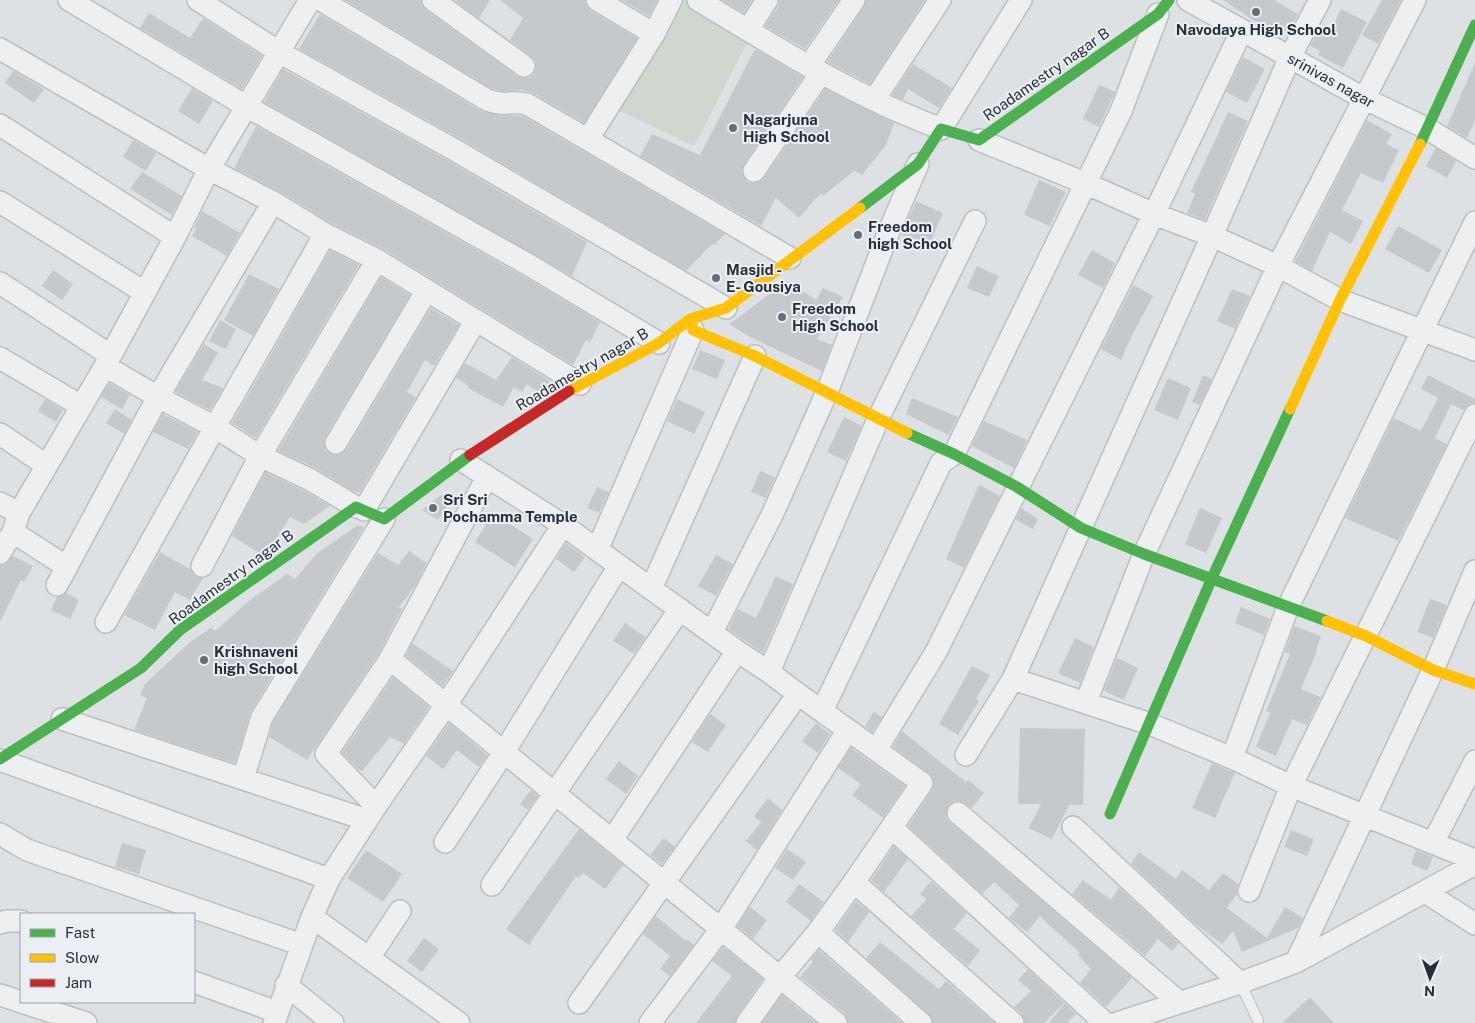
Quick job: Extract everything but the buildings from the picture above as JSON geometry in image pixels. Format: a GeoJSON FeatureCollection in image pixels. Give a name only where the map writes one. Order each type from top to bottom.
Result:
{"type":"FeatureCollection","features":[{"type":"Feature","properties":{"kind":"street"},"geometry":{"type":"LineString","coordinates":[[69,0],[246,106],[529,265],[659,343]]}},
{"type":"Feature","properties":{"kind":"street"},"geometry":{"type":"LineString","coordinates":[[198,0],[278,52],[453,149],[726,308]]}},
{"type":"Feature","properties":{"kind":"street"},"geometry":{"type":"LineString","coordinates":[[0,552],[46,466],[175,237],[209,169],[310,0]]}},
{"type":"Feature","properties":{"kind":"street"},"geometry":{"type":"LineString","coordinates":[[321,0],[487,100],[501,105],[512,102],[527,104],[790,258]]}},
{"type":"Feature","properties":{"kind":"street"},"geometry":{"type":"LineString","coordinates":[[433,0],[524,66]]}},
{"type":"Feature","properties":{"kind":"street"},"geometry":{"type":"LineString","coordinates":[[597,0],[654,34]]}},
{"type":"Feature","properties":{"kind":"street"},"geometry":{"type":"LineString","coordinates":[[588,139],[654,34],[671,0]]}},
{"type":"Feature","properties":{"kind":"street"},"geometry":{"type":"LineString","coordinates":[[698,0],[815,69],[874,100],[941,129],[1021,0]]}},
{"type":"Feature","properties":{"kind":"street"},"geometry":{"type":"LineString","coordinates":[[748,30],[767,0]]}},
{"type":"Feature","properties":{"kind":"street"},"geometry":{"type":"LineString","coordinates":[[754,171],[854,0]]}},
{"type":"Feature","properties":{"kind":"street"},"geometry":{"type":"LineString","coordinates":[[874,100],[940,0]]}},
{"type":"Feature","properties":{"kind":"street","name":"srinivas nagar"},"geometry":{"type":"LineString","coordinates":[[1188,0],[1363,98],[1428,129],[1475,158]]}},
{"type":"Feature","properties":{"kind":"street"},"geometry":{"type":"LineString","coordinates":[[966,755],[1013,679],[1212,236],[1290,57],[1320,0]]}},
{"type":"Feature","properties":{"kind":"street"},"geometry":{"type":"LineString","coordinates":[[1086,702],[1144,554],[1278,266],[1415,0]]}},
{"type":"Feature","properties":{"kind":"street"},"geometry":{"type":"LineString","coordinates":[[822,711],[941,463],[954,454],[1121,111],[1163,7]]}},
{"type":"Feature","properties":{"kind":"street","name":"Roadamestry nagar B"},"geometry":{"type":"LineString","coordinates":[[384,518],[461,460],[580,384],[726,308],[790,258],[918,164],[941,129],[979,140],[1163,7]]}},
{"type":"Feature","properties":{"kind":"street"},"geometry":{"type":"LineString","coordinates":[[1110,814],[1212,578],[1340,300],[1428,129],[1475,26]]}},
{"type":"Feature","properties":{"kind":"street"},"geometry":{"type":"LineString","coordinates":[[876,750],[936,652],[1154,214],[1242,30]]}},
{"type":"Feature","properties":{"kind":"street"},"geometry":{"type":"LineString","coordinates":[[0,49],[209,169],[273,202],[325,234],[377,260],[580,384]]}},
{"type":"Feature","properties":{"kind":"street"},"geometry":{"type":"LineString","coordinates":[[0,125],[175,237]]}},
{"type":"Feature","properties":{"kind":"street"},"geometry":{"type":"LineString","coordinates":[[979,140],[1085,183],[1154,214],[1212,236],[1278,266],[1340,300],[1475,350]]}},
{"type":"Feature","properties":{"kind":"street"},"geometry":{"type":"LineString","coordinates":[[712,632],[774,513],[827,392],[889,231],[918,164]]}},
{"type":"Feature","properties":{"kind":"street"},"geometry":{"type":"LineString","coordinates":[[0,202],[144,292]]}},
{"type":"Feature","properties":{"kind":"street"},"geometry":{"type":"LineString","coordinates":[[0,503],[62,576],[158,397],[273,202]]}},
{"type":"Feature","properties":{"kind":"street"},"geometry":{"type":"LineString","coordinates":[[769,672],[879,417],[976,221]]}},
{"type":"Feature","properties":{"kind":"street"},"geometry":{"type":"LineString","coordinates":[[1232,758],[1288,607],[1475,222]]}},
{"type":"Feature","properties":{"kind":"street"},"geometry":{"type":"LineString","coordinates":[[106,622],[325,234]]}},
{"type":"Feature","properties":{"kind":"street"},"geometry":{"type":"LineString","coordinates":[[202,566],[260,456],[377,260]]}},
{"type":"Feature","properties":{"kind":"street"},"geometry":{"type":"LineString","coordinates":[[0,282],[158,397],[215,427],[260,456],[309,479],[360,509],[384,518],[262,716],[243,779]]}},
{"type":"Feature","properties":{"kind":"street"},"geometry":{"type":"LineString","coordinates":[[336,442],[427,290]]}},
{"type":"Feature","properties":{"kind":"street"},"geometry":{"type":"LineString","coordinates":[[360,509],[476,320]]}},
{"type":"Feature","properties":{"kind":"street"},"geometry":{"type":"LineString","coordinates":[[597,550],[691,325],[954,454],[1017,487],[1081,528],[1144,554],[1366,636],[1434,670],[1475,684]]}},
{"type":"Feature","properties":{"kind":"street"},"geometry":{"type":"LineString","coordinates":[[651,589],[755,356]]}},
{"type":"Feature","properties":{"kind":"street"},"geometry":{"type":"LineString","coordinates":[[0,358],[81,406]]}},
{"type":"Feature","properties":{"kind":"street"},"geometry":{"type":"LineString","coordinates":[[1249,891],[1291,786],[1475,415]]}},
{"type":"Feature","properties":{"kind":"street"},"geometry":{"type":"LineString","coordinates":[[0,434],[46,466]]}},
{"type":"Feature","properties":{"kind":"street"},"geometry":{"type":"LineString","coordinates":[[461,460],[563,526],[922,783],[818,932],[780,977],[747,1023]]}},
{"type":"Feature","properties":{"kind":"street"},"geometry":{"type":"LineString","coordinates":[[372,813],[326,754],[390,659],[486,477]]}},
{"type":"Feature","properties":{"kind":"street","name":"Roadamestry nagar B"},"geometry":{"type":"LineString","coordinates":[[0,760],[140,668],[180,630],[360,509]]}},
{"type":"Feature","properties":{"kind":"street"},"geometry":{"type":"LineString","coordinates":[[195,982],[275,1017],[312,917],[329,879],[446,706],[563,526]]}},
{"type":"Feature","properties":{"kind":"street"},"geometry":{"type":"LineString","coordinates":[[445,842],[504,752],[619,566]]}},
{"type":"Feature","properties":{"kind":"street"},"geometry":{"type":"LineString","coordinates":[[1296,962],[1434,670],[1475,571]]}},
{"type":"Feature","properties":{"kind":"street"},"geometry":{"type":"LineString","coordinates":[[492,885],[680,609]]}},
{"type":"Feature","properties":{"kind":"street"},"geometry":{"type":"LineString","coordinates":[[612,840],[737,651]]}},
{"type":"Feature","properties":{"kind":"street"},"geometry":{"type":"LineString","coordinates":[[390,659],[836,1023]]}},
{"type":"Feature","properties":{"kind":"street"},"geometry":{"type":"LineString","coordinates":[[1013,679],[1150,724],[1232,758],[1291,786],[1433,843],[1475,862]]}},
{"type":"Feature","properties":{"kind":"street"},"geometry":{"type":"LineString","coordinates":[[579,1003],[798,694]]}},
{"type":"Feature","properties":{"kind":"street"},"geometry":{"type":"LineString","coordinates":[[62,719],[243,779],[372,813]]}},
{"type":"Feature","properties":{"kind":"street"},"geometry":{"type":"LineString","coordinates":[[650,1023],[721,929],[848,730]]}},
{"type":"Feature","properties":{"kind":"street"},"geometry":{"type":"LineString","coordinates":[[0,760],[329,879]]}},
{"type":"Feature","properties":{"kind":"street"},"geometry":{"type":"LineString","coordinates":[[1433,843],[1475,761]]}},
{"type":"Feature","properties":{"kind":"street"},"geometry":{"type":"LineString","coordinates":[[958,814],[1179,1002]]}},
{"type":"Feature","properties":{"kind":"street"},"geometry":{"type":"LineString","coordinates":[[892,828],[1105,1023]]}},
{"type":"Feature","properties":{"kind":"street"},"geometry":{"type":"LineString","coordinates":[[1073,828],[1240,983]]}},
{"type":"Feature","properties":{"kind":"street"},"geometry":{"type":"LineString","coordinates":[[0,834],[27,850],[302,945]]}},
{"type":"Feature","properties":{"kind":"street"},"geometry":{"type":"LineString","coordinates":[[1117,1023],[1146,1018],[1179,1002],[1240,983],[1296,962],[1425,892],[1475,862]]}},
{"type":"Feature","properties":{"kind":"street"},"geometry":{"type":"LineString","coordinates":[[854,882],[1013,1023]]}},
{"type":"Feature","properties":{"kind":"street"},"geometry":{"type":"LineString","coordinates":[[1425,892],[1475,924]]}},
{"type":"Feature","properties":{"kind":"street"},"geometry":{"type":"LineString","coordinates":[[369,958],[400,911]]}},
{"type":"Feature","properties":{"kind":"street"},"geometry":{"type":"LineString","coordinates":[[312,917],[459,1023]]}},
{"type":"Feature","properties":{"kind":"street"},"geometry":{"type":"LineString","coordinates":[[0,923],[20,921]]}},
{"type":"Feature","properties":{"kind":"street"},"geometry":{"type":"LineString","coordinates":[[818,932],[921,1023]]}},
{"type":"Feature","properties":{"kind":"street"},"geometry":{"type":"LineString","coordinates":[[286,985],[333,1023]]}},
{"type":"Feature","properties":{"kind":"street"},"geometry":{"type":"LineString","coordinates":[[0,995],[20,1002]]}},
{"type":"Feature","properties":{"kind":"street"},"geometry":{"type":"LineString","coordinates":[[25,1003],[86,1023]]}},
{"type":"Feature","properties":{"kind":"lane"},"geometry":{"type":"LineString","coordinates":[[1240,983],[1258,1020]]}},
{"type":"Feature","properties":{"kind":"shaded area"},"geometry":{"type":"Polygon","coordinates":[[[678,0],[686,0],[748,41],[694,146],[616,109],[678,0]]]}},
{"type":"Feature","properties":{"kind":"traffic: fast"},"geometry":{"type":"LineString","coordinates":[[860,208],[918,164],[941,129],[979,140],[1158,14],[1169,0]]}},
{"type":"Feature","properties":{"kind":"traffic: fast"},"geometry":{"type":"LineString","coordinates":[[1420,144],[1475,25]]}},
{"type":"Feature","properties":{"kind":"traffic: fast"},"geometry":{"type":"LineString","coordinates":[[1110,814],[1212,578],[1290,409]]}},
{"type":"Feature","properties":{"kind":"traffic: fast"},"geometry":{"type":"LineString","coordinates":[[907,433],[954,454],[1017,487],[1081,528],[1144,554],[1327,621]]}},
{"type":"Feature","properties":{"kind":"traffic: fast"},"geometry":{"type":"LineString","coordinates":[[0,759],[141,668],[180,630],[356,507],[384,519],[470,455]]}},
{"type":"Feature","properties":{"kind":"traffic: slow"},"geometry":{"type":"LineString","coordinates":[[1290,409],[1340,300],[1420,144]]}},
{"type":"Feature","properties":{"kind":"traffic: slow"},"geometry":{"type":"LineString","coordinates":[[569,391],[659,343],[690,319],[726,308],[860,208]]}},
{"type":"Feature","properties":{"kind":"traffic: slow"},"geometry":{"type":"LineString","coordinates":[[690,319],[693,330],[755,356],[907,433]]}},
{"type":"Feature","properties":{"kind":"traffic: slow"},"geometry":{"type":"LineString","coordinates":[[1327,621],[1366,636],[1433,670],[1475,684]]}},
{"type":"Feature","properties":{"kind":"traffic: jam"},"geometry":{"type":"LineString","coordinates":[[470,455],[569,391]]}},
{"type":"Feature","properties":{"kind":"place","name":"Navodaya High School"},"geometry":{"type":"Point","coordinates":[1256,12]}},
{"type":"Feature","properties":{"kind":"place","name":"Nagarjuna High School"},"geometry":{"type":"Point","coordinates":[733,128]}},
{"type":"Feature","properties":{"kind":"place","name":"Freedom high School"},"geometry":{"type":"Point","coordinates":[858,235]}},
{"type":"Feature","properties":{"kind":"place","name":"Masjid - E- Gousiya"},"geometry":{"type":"Point","coordinates":[716,278]}},
{"type":"Feature","properties":{"kind":"place","name":"Freedom High School"},"geometry":{"type":"Point","coordinates":[782,317]}},
{"type":"Feature","properties":{"kind":"place","name":"Sri Sri Pochamma Temple"},"geometry":{"type":"Point","coordinates":[433,508]}},
{"type":"Feature","properties":{"kind":"place","name":"Krishnaveni high School"},"geometry":{"type":"Point","coordinates":[204,660]}}]}
